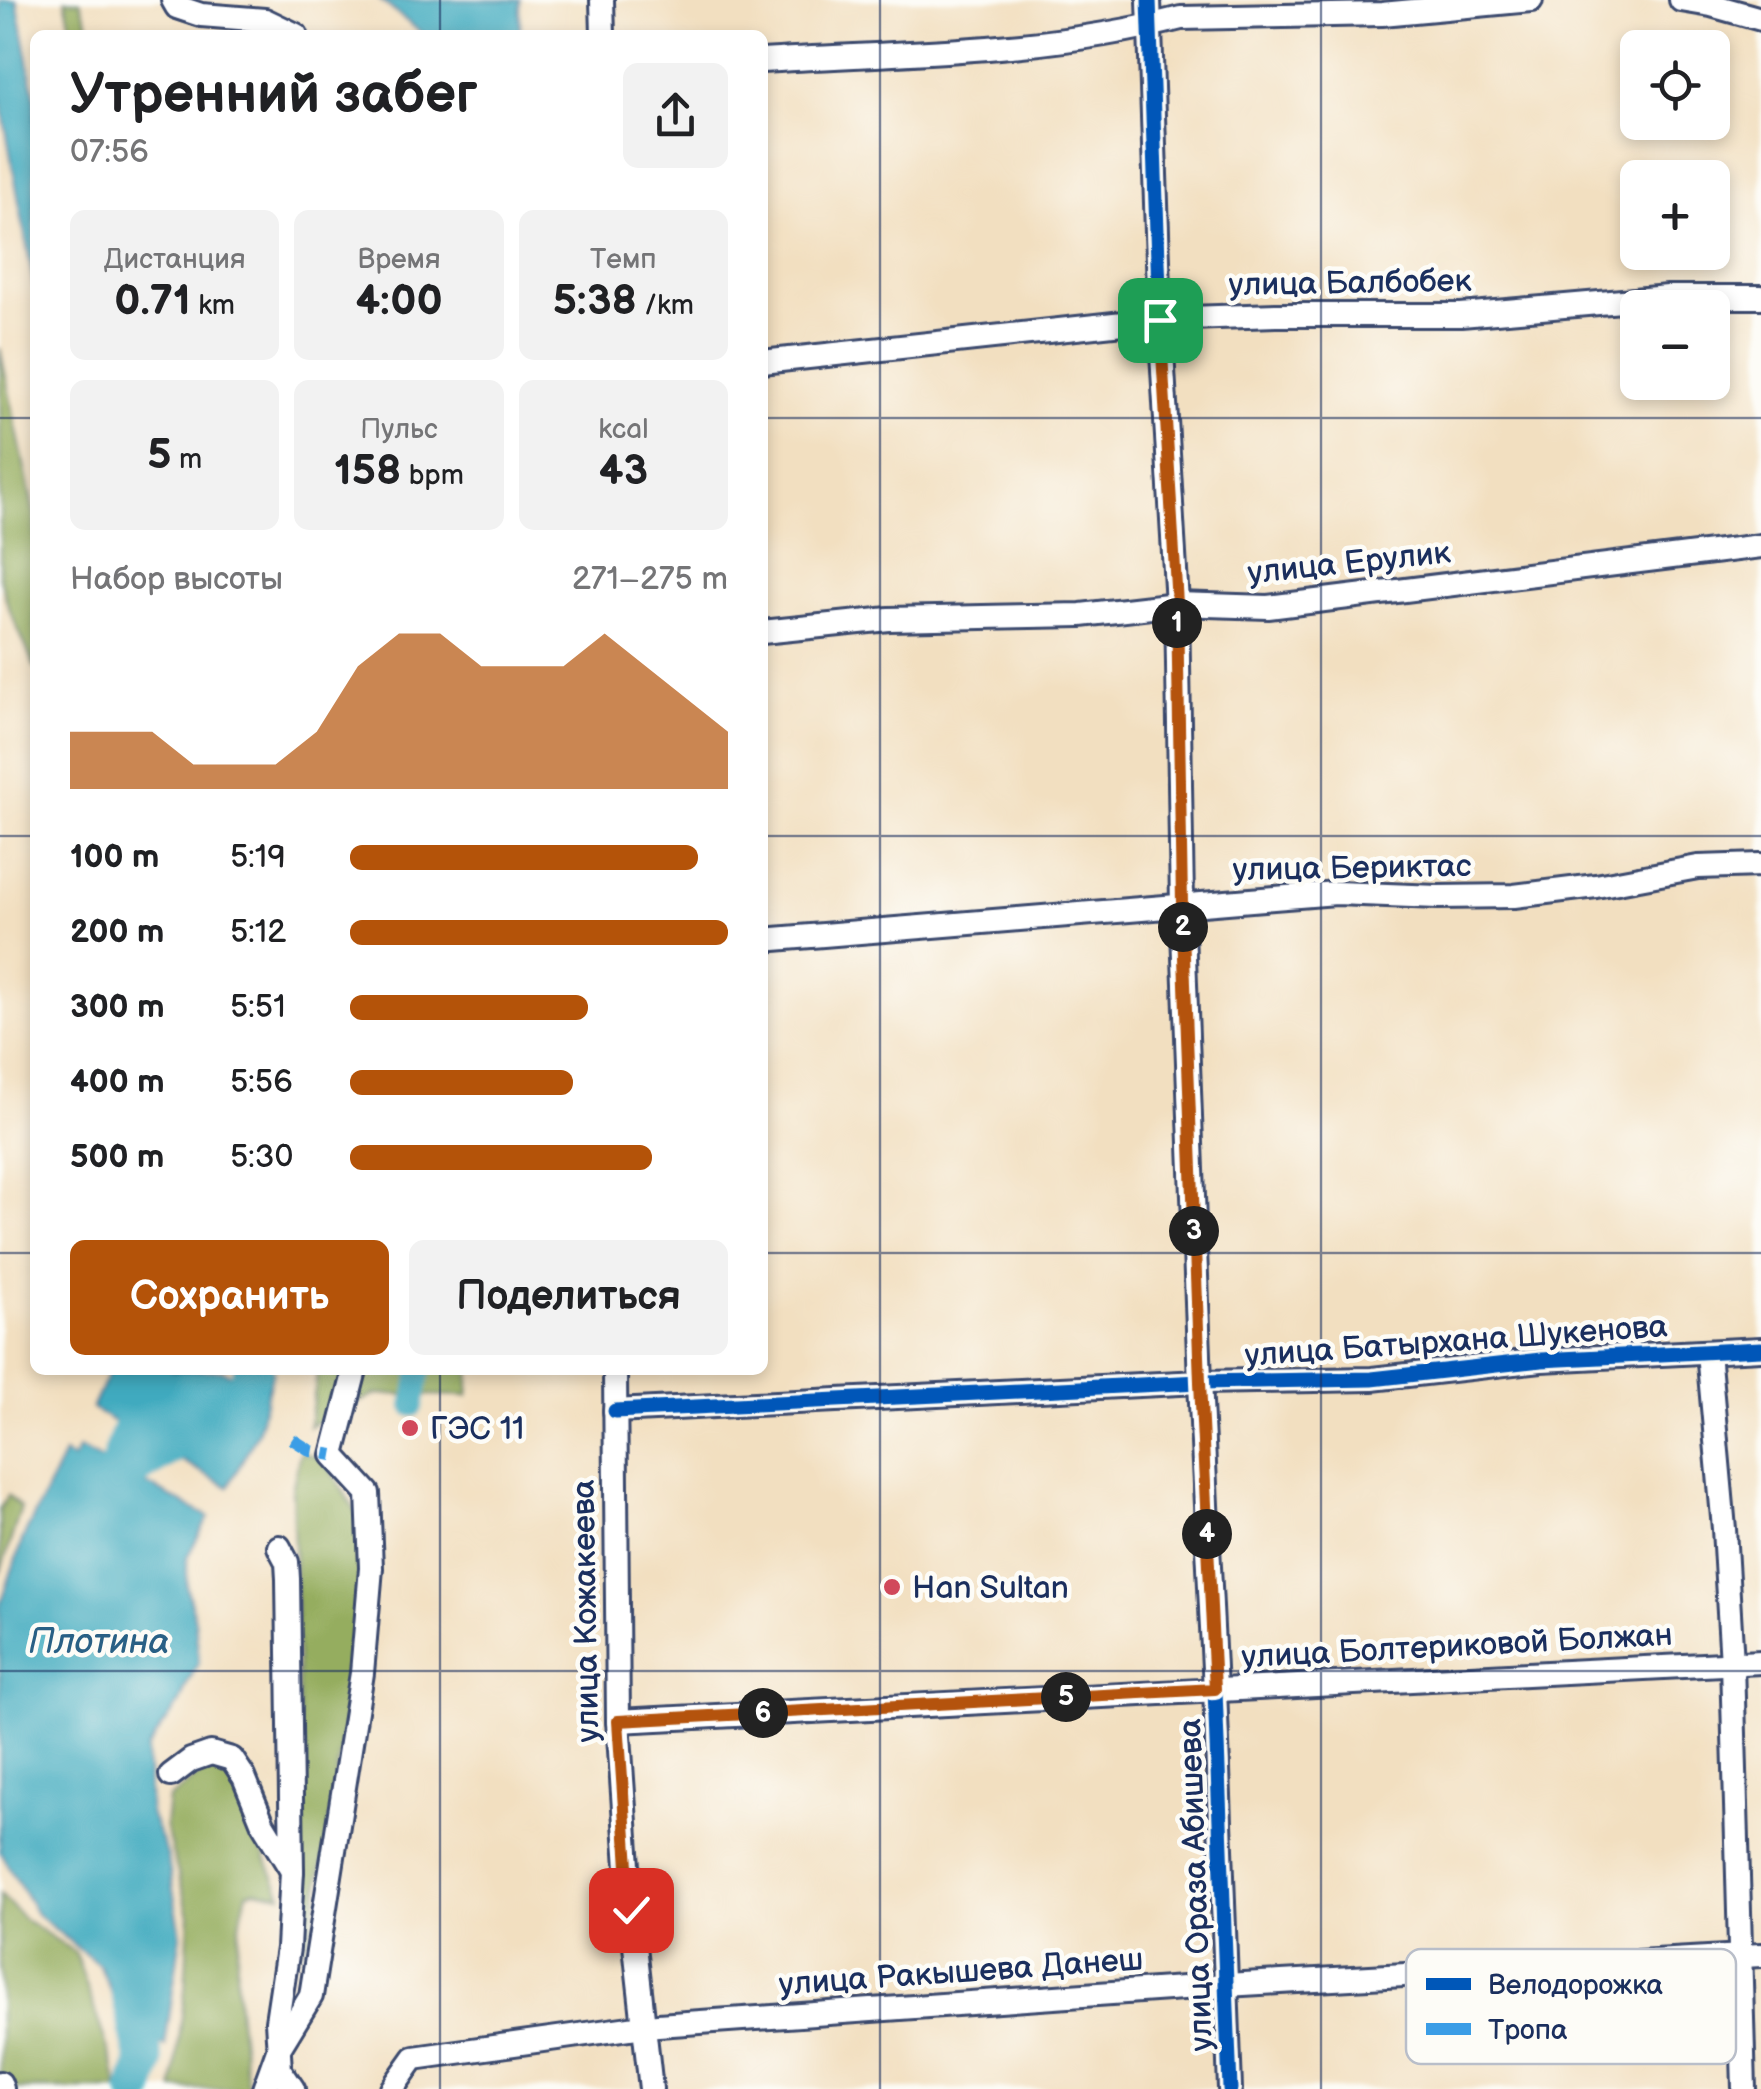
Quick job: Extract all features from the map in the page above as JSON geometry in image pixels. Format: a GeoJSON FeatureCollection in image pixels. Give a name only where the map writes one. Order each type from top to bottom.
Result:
{"type":"FeatureCollection","features":[{"type":"Feature","properties":{"kind":"street"},"geometry":{"type":"LineString","coordinates":[[173,0],[177,7],[201,15],[265,20],[286,30]]}},
{"type":"Feature","properties":{"kind":"street"},"geometry":{"type":"LineString","coordinates":[[602,0],[603,30]]}},
{"type":"Feature","properties":{"kind":"street","name":"улица Ораза Абишева"},"geometry":{"type":"LineString","coordinates":[[1149,0],[1160,320],[1177,604],[1182,904],[1230,2089]]}},
{"type":"Feature","properties":{"kind":"street"},"geometry":{"type":"LineString","coordinates":[[768,60],[1051,43],[1182,18],[1382,14],[1530,0]]}},
{"type":"Feature","properties":{"kind":"street"},"geometry":{"type":"LineString","coordinates":[[1681,0],[1761,19]]}},
{"type":"Feature","properties":{"kind":"street","name":"улица Балбобек"},"geometry":{"type":"LineString","coordinates":[[768,361],[1160,320],[1276,315],[1461,315],[1668,296],[1761,297]]}},
{"type":"Feature","properties":{"kind":"street","name":"улица Ерулик"},"geometry":{"type":"LineString","coordinates":[[768,631],[889,619],[1081,615],[1177,604],[1268,607],[1761,546]]}},
{"type":"Feature","properties":{"kind":"street","name":"улица Бериктас"},"geometry":{"type":"LineString","coordinates":[[768,939],[1336,893],[1514,896],[1698,867],[1761,866]]}},
{"type":"Feature","properties":{"kind":"street","name":"улица Батырхана Шукенова"},"geometry":{"type":"LineString","coordinates":[[615,1411],[1200,1382],[1372,1379],[1541,1360],[1761,1348]]}},
{"type":"Feature","properties":{"kind":"street"},"geometry":{"type":"LineString","coordinates":[[1708,1352],[1724,1529],[1750,1956],[1744,2089]]}},
{"type":"Feature","properties":{"kind":"street"},"geometry":{"type":"LineString","coordinates":[[264,2089],[278,2050],[311,1996],[362,1672],[371,1568],[368,1493],[333,1456],[354,1375]]}},
{"type":"Feature","properties":{"kind":"street","name":"улица Кожакеева"},"geometry":{"type":"LineString","coordinates":[[615,1375],[618,1721],[631,1910],[651,2089]]}},
{"type":"Feature","properties":{"kind":"street"},"geometry":{"type":"LineString","coordinates":[[279,1547],[287,1562],[288,1579],[292,1871],[288,1948],[277,2021],[280,2070],[293,2089]]}},
{"type":"Feature","properties":{"kind":"street","name":"улица Болтериковой Болжан"},"geometry":{"type":"LineString","coordinates":[[618,1721],[1761,1662]]}},
{"type":"Feature","properties":{"kind":"street"},"geometry":{"type":"LineString","coordinates":[[171,1775],[191,1760],[211,1752],[232,1759],[244,1777],[263,1824],[292,1871]]}},
{"type":"Feature","properties":{"kind":"street","name":"улица Ракышева Данеш"},"geometry":{"type":"LineString","coordinates":[[392,2089],[414,2058],[644,2026],[1406,1975]]}},
{"type":"Feature","properties":{"kind":"green space"},"geometry":{"type":"Polygon","coordinates":[[[65,0],[80,0],[90,30],[72,30],[65,0]]]}},
{"type":"Feature","properties":{"kind":"green space"},"geometry":{"type":"Polygon","coordinates":[[[0,348],[30,493],[30,657],[0,578],[0,348]]]}},
{"type":"Feature","properties":{"kind":"green space"},"geometry":{"type":"Polygon","coordinates":[[[317,1375],[470,1375],[468,1396],[376,1394],[309,1426],[317,1375]]]}},
{"type":"Feature","properties":{"kind":"green space"},"geometry":{"type":"Polygon","coordinates":[[[300,1452],[324,1459],[361,1520],[365,1564],[350,1688],[311,1935],[302,1953],[301,1767],[292,1490],[300,1452]]]}},
{"type":"Feature","properties":{"kind":"green space"},"geometry":{"type":"Polygon","coordinates":[[[8,1495],[21,1508],[0,1574],[0,1510],[8,1495]]]}},
{"type":"Feature","properties":{"kind":"green space"},"geometry":{"type":"Polygon","coordinates":[[[211,1766],[232,1780],[282,1895],[255,1890],[247,1893],[241,1917],[237,1991],[248,2089],[173,2089],[189,1915],[165,1826],[168,1799],[211,1766]]]}},
{"type":"Feature","properties":{"kind":"green space"},"geometry":{"type":"Polygon","coordinates":[[[0,1894],[24,1919],[75,1952],[118,2089],[0,2089],[0,1894]]]}},
{"type":"Feature","properties":{"kind":"water"},"geometry":{"type":"Polygon","coordinates":[[[0,0],[17,0],[30,70],[30,262],[0,97],[0,0]]]}},
{"type":"Feature","properties":{"kind":"water"},"geometry":{"type":"Polygon","coordinates":[[[380,0],[520,0],[520,30],[418,30],[380,0]]]}},
{"type":"Feature","properties":{"kind":"water"},"geometry":{"type":"Polygon","coordinates":[[[108,1375],[272,1375],[258,1431],[228,1487],[92,1409],[108,1375]]]}},
{"type":"Feature","properties":{"kind":"water","name":"Плотина"},"geometry":{"type":"Polygon","coordinates":[[[79,1448],[209,1517],[187,1557],[187,1588],[199,1662],[180,1702],[147,1749],[150,1814],[167,1854],[181,1935],[165,2046],[129,2038],[100,1966],[36,1914],[0,1851],[0,1606],[23,1538],[64,1454],[73,1459],[79,1448]]]}},
{"type":"Feature","properties":{"kind":"waterway"},"geometry":{"type":"LineString","coordinates":[[100,1513],[149,1375]]}},
{"type":"Feature","properties":{"kind":"waterway"},"geometry":{"type":"LineString","coordinates":[[113,1482],[238,1403],[251,1375]]}},
{"type":"Feature","properties":{"kind":"waterway"},"geometry":{"type":"LineString","coordinates":[[413,1406],[419,1375]]}},
{"type":"Feature","properties":{"kind":"waterway"},"geometry":{"type":"LineString","coordinates":[[129,1989],[145,2063],[137,2089]]}},
{"type":"Feature","properties":{"kind":"marked path"},"geometry":{"type":"LineString","coordinates":[[292,1439],[311,1451],[333,1455]]}},
{"type":"Feature","properties":{"kind":"cycle path"},"geometry":{"type":"LineString","coordinates":[[1149,0],[1160,319],[1177,604],[1182,904],[1230,2089]]}},
{"type":"Feature","properties":{"kind":"cycle path"},"geometry":{"type":"LineString","coordinates":[[615,1411],[1200,1382],[1372,1379],[1541,1360],[1761,1349]]}},
{"type":"Feature","properties":{"kind":"place","name":"ГЭС 11"},"geometry":{"type":"Point","coordinates":[410,1428]}},
{"type":"Feature","properties":{"kind":"place","name":"Han Sultan"},"geometry":{"type":"Point","coordinates":[892,1587]}},
{"type":"Feature","properties":{"kind":"route"},"geometry":{"type":"LineString","coordinates":[[631,1910],[618,1721],[1215,1689],[1182,904],[1177,604],[1160,320]]}}]}
